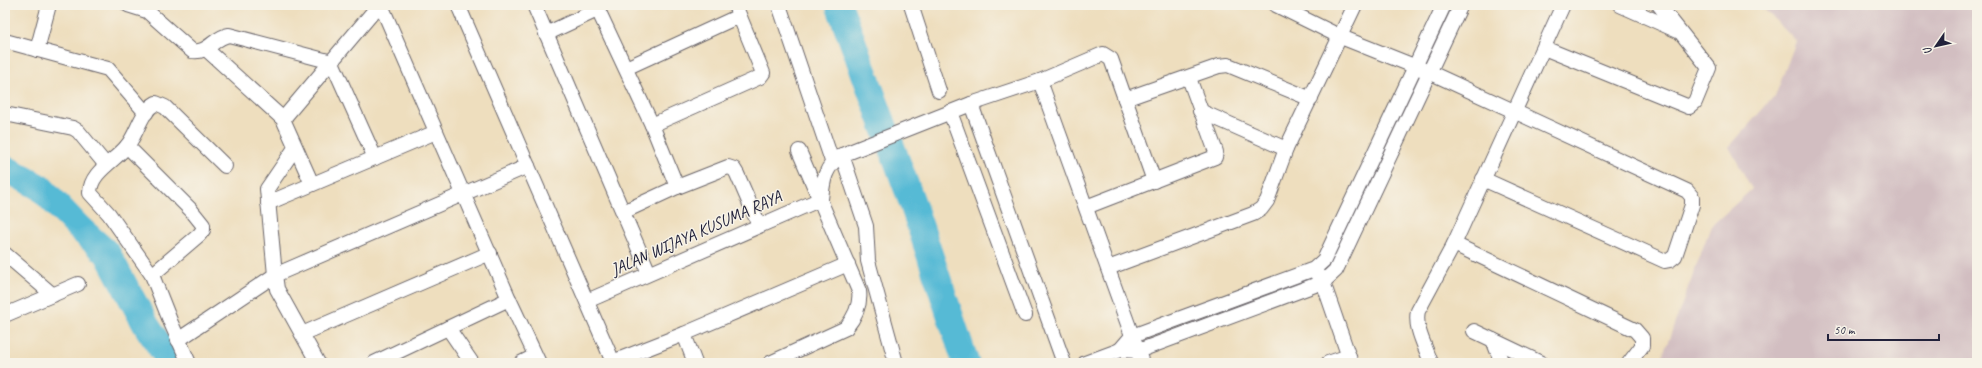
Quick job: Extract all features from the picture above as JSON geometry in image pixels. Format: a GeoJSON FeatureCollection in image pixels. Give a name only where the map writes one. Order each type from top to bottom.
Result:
{"type":"FeatureCollection","features":[{"type":"Feature","properties":{"kind":"street"},"geometry":{"type":"LineString","coordinates":[[37,50],[49,5]]}},
{"type":"Feature","properties":{"kind":"street"},"geometry":{"type":"LineString","coordinates":[[128,5],[147,11],[192,51],[199,52],[206,49],[219,38],[229,35],[332,62]]}},
{"type":"Feature","properties":{"kind":"street"},"geometry":{"type":"LineString","coordinates":[[283,119],[380,5],[509,299],[537,359],[521,363]]}},
{"type":"Feature","properties":{"kind":"street"},"geometry":{"type":"LineString","coordinates":[[458,5],[587,301],[612,362],[684,334],[848,264]]}},
{"type":"Feature","properties":{"kind":"street"},"geometry":{"type":"LineString","coordinates":[[534,5],[650,273]]}},
{"type":"Feature","properties":{"kind":"street"},"geometry":{"type":"LineString","coordinates":[[778,5],[837,158],[866,226],[868,261],[896,363]]}},
{"type":"Feature","properties":{"kind":"street"},"geometry":{"type":"LineString","coordinates":[[910,5],[939,91]]}},
{"type":"Feature","properties":{"kind":"street"},"geometry":{"type":"LineString","coordinates":[[1108,268],[1253,214],[1262,209],[1267,201],[1286,150],[1355,5]]}},
{"type":"Feature","properties":{"kind":"street"},"geometry":{"type":"LineString","coordinates":[[1120,350],[1140,357],[1323,282],[1336,270],[1423,70],[1444,5]]}},
{"type":"Feature","properties":{"kind":"street"},"geometry":{"type":"LineString","coordinates":[[1084,363],[1120,350],[1132,336],[1314,268],[1324,260],[1423,70],[1461,5]]}},
{"type":"Feature","properties":{"kind":"street"},"geometry":{"type":"LineString","coordinates":[[1432,363],[1416,318],[1418,311],[1454,244],[1513,111],[1563,5]]}},
{"type":"Feature","properties":{"kind":"street"},"geometry":{"type":"LineString","coordinates":[[1620,5],[1678,31]]}},
{"type":"Feature","properties":{"kind":"street"},"geometry":{"type":"LineString","coordinates":[[1544,48],[1689,107],[1695,102],[1709,68],[1678,31],[1659,5]]}},
{"type":"Feature","properties":{"kind":"street"},"geometry":{"type":"LineString","coordinates":[[1278,6],[1341,37],[1423,70],[1687,191],[1692,197],[1692,205],[1675,256],[1670,260],[1665,261],[1484,179]]}},
{"type":"Feature","properties":{"kind":"street"},"geometry":{"type":"LineString","coordinates":[[626,68],[737,10],[763,73],[760,77],[652,125]]}},
{"type":"Feature","properties":{"kind":"street"},"geometry":{"type":"LineString","coordinates":[[546,34],[595,11],[599,12],[652,125],[676,187]]}},
{"type":"Feature","properties":{"kind":"street"},"geometry":{"type":"LineString","coordinates":[[5,41],[108,69],[146,113]]}},
{"type":"Feature","properties":{"kind":"street"},"geometry":{"type":"LineString","coordinates":[[206,49],[283,119],[312,184]]}},
{"type":"Feature","properties":{"kind":"street"},"geometry":{"type":"LineString","coordinates":[[821,199],[824,178],[837,158],[971,104],[1040,81],[1103,54],[1111,59],[1154,181]]}},
{"type":"Feature","properties":{"kind":"street"},"geometry":{"type":"LineString","coordinates":[[332,62],[375,158]]}},
{"type":"Feature","properties":{"kind":"street"},"geometry":{"type":"LineString","coordinates":[[1125,99],[1189,78],[1219,66],[1228,65],[1310,99]]}},
{"type":"Feature","properties":{"kind":"street"},"geometry":{"type":"LineString","coordinates":[[1086,207],[1214,157],[1216,152],[1189,78]]}},
{"type":"Feature","properties":{"kind":"street"},"geometry":{"type":"LineString","coordinates":[[1040,81],[1140,357]]}},
{"type":"Feature","properties":{"kind":"street"},"geometry":{"type":"LineString","coordinates":[[189,363],[178,340],[152,275],[108,214],[90,193],[90,185],[106,165],[128,146],[146,113],[156,103],[165,107],[225,166]]}},
{"type":"Feature","properties":{"kind":"street"},"geometry":{"type":"LineString","coordinates":[[971,104],[1064,363]]}},
{"type":"Feature","properties":{"kind":"street"},"geometry":{"type":"LineString","coordinates":[[1200,111],[1286,150]]}},
{"type":"Feature","properties":{"kind":"street"},"geometry":{"type":"LineString","coordinates":[[950,112],[1025,315]]}},
{"type":"Feature","properties":{"kind":"street"},"geometry":{"type":"LineString","coordinates":[[5,114],[73,128],[78,131],[106,165]]}},
{"type":"Feature","properties":{"kind":"street"},"geometry":{"type":"LineString","coordinates":[[268,203],[436,132]]}},
{"type":"Feature","properties":{"kind":"street"},"geometry":{"type":"LineString","coordinates":[[128,146],[191,210],[203,225],[204,230],[152,275]]}},
{"type":"Feature","properties":{"kind":"street"},"geometry":{"type":"LineString","coordinates":[[295,148],[267,189],[275,276],[277,289],[318,363]]}},
{"type":"Feature","properties":{"kind":"street"},"geometry":{"type":"LineString","coordinates":[[770,363],[846,328],[851,321],[860,299],[859,291],[848,264],[799,151]]}},
{"type":"Feature","properties":{"kind":"street"},"geometry":{"type":"LineString","coordinates":[[178,340],[275,276],[528,166]]}},
{"type":"Feature","properties":{"kind":"street"},"geometry":{"type":"LineString","coordinates":[[623,212],[676,187],[728,167],[734,169],[759,225]]}},
{"type":"Feature","properties":{"kind":"street","name":"JALAN WIJAYA KUSUMA RAYA"},"geometry":{"type":"LineString","coordinates":[[587,301],[821,199]]}},
{"type":"Feature","properties":{"kind":"street"},"geometry":{"type":"LineString","coordinates":[[1454,244],[1635,330],[1642,338],[1642,346],[1629,363]]}},
{"type":"Feature","properties":{"kind":"street"},"geometry":{"type":"LineString","coordinates":[[302,334],[490,253]]}},
{"type":"Feature","properties":{"kind":"street"},"geometry":{"type":"LineString","coordinates":[[5,254],[53,295]]}},
{"type":"Feature","properties":{"kind":"street"},"geometry":{"type":"LineString","coordinates":[[1314,268],[1323,282],[1350,359],[1328,363]]}},
{"type":"Feature","properties":{"kind":"street"},"geometry":{"type":"LineString","coordinates":[[5,315],[78,284]]}},
{"type":"Feature","properties":{"kind":"street"},"geometry":{"type":"LineString","coordinates":[[374,363],[393,359],[448,328],[509,299]]}},
{"type":"Feature","properties":{"kind":"street"},"geometry":{"type":"LineString","coordinates":[[448,328],[472,363]]}},
{"type":"Feature","properties":{"kind":"street"},"geometry":{"type":"LineString","coordinates":[[1474,331],[1541,363]]}},
{"type":"Feature","properties":{"kind":"street"},"geometry":{"type":"LineString","coordinates":[[684,334],[695,363]]}},
{"type":"Feature","properties":{"kind":"street"},"geometry":{"type":"LineString","coordinates":[[1493,340],[1502,363]]}},
{"type":"Feature","properties":{"kind":"street"},"geometry":{"type":"LineString","coordinates":[[892,347],[905,363]]}},
{"type":"Feature","properties":{"kind":"shaded area"},"geometry":{"type":"Polygon","coordinates":[[[1760,5],[1977,5],[1977,363],[1660,363],[1711,226],[1752,189],[1729,147],[1776,94],[1796,41],[1760,5]]]}},
{"type":"Feature","properties":{"kind":"waterway"},"geometry":{"type":"LineString","coordinates":[[839,5],[912,202],[966,363]]}},
{"type":"Feature","properties":{"kind":"waterway"},"geometry":{"type":"LineString","coordinates":[[5,168],[41,188],[78,227],[107,253],[146,325],[171,363]]}}]}
